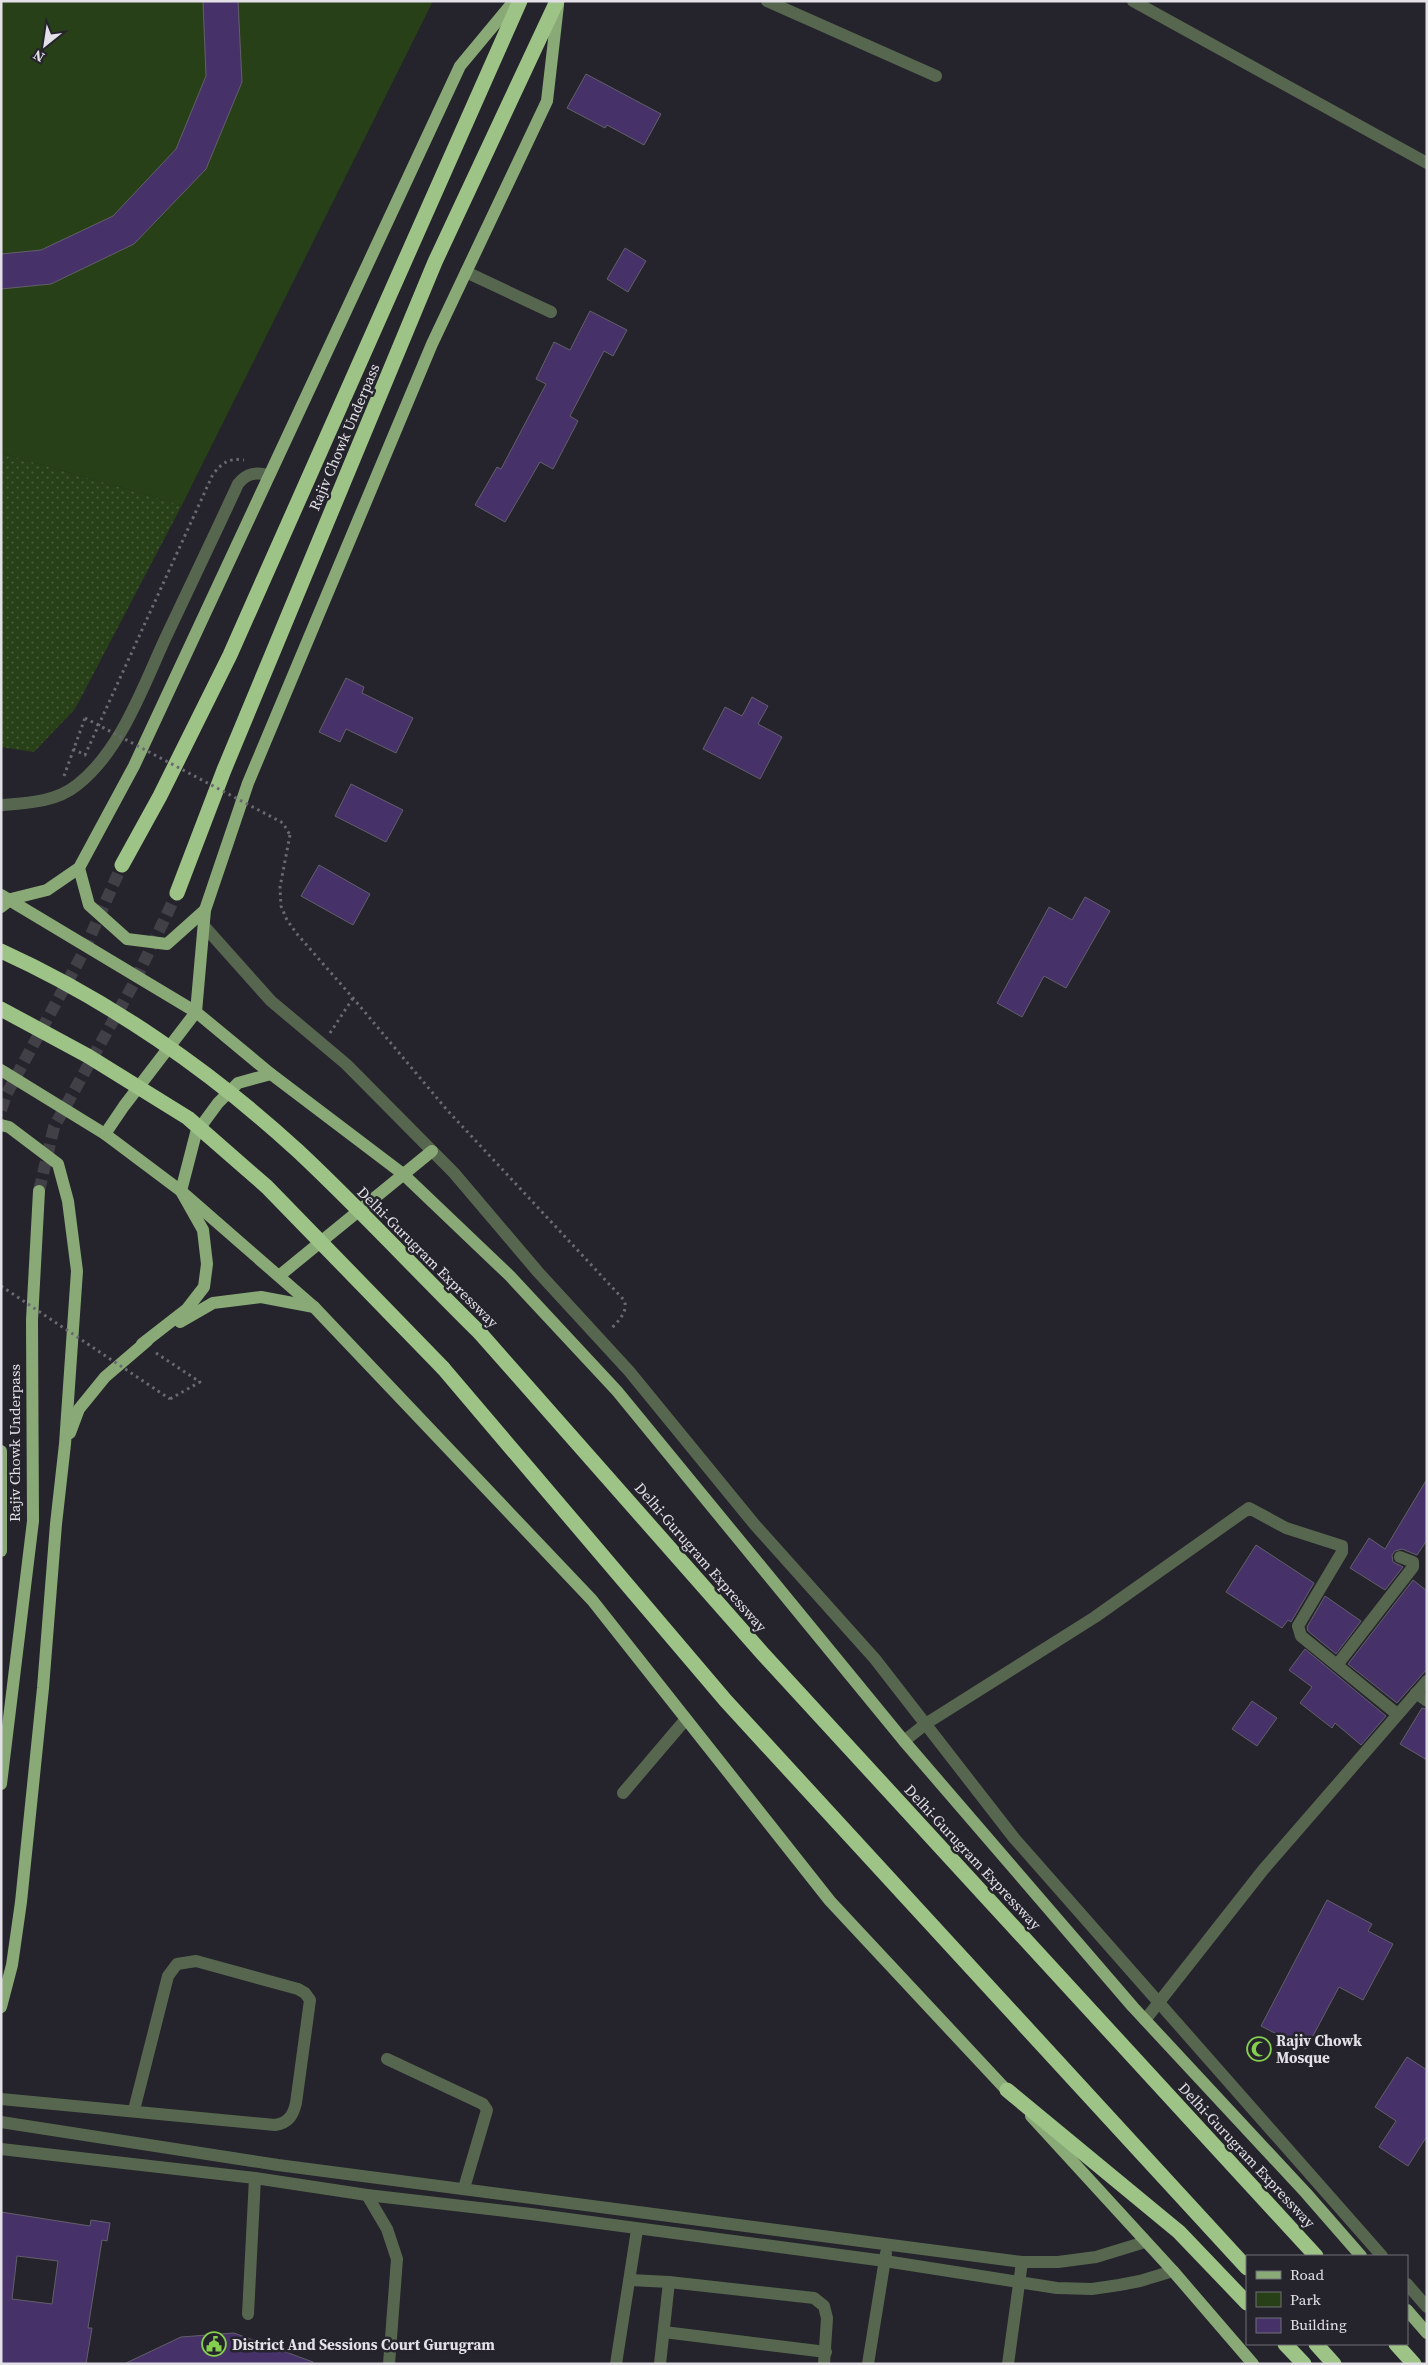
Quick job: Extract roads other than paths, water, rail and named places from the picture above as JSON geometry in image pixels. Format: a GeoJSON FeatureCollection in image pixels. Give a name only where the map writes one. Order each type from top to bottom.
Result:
{"type":"FeatureCollection","features":[{"type":"Feature","properties":{"kind":"highway","name":"Rajiv Chowk Underpass"},"geometry":{"type":"LineString","coordinates":[[122,865],[160,796],[230,655],[520,1]]}},
{"type":"Feature","properties":{"kind":"highway","name":"Rajiv Chowk Underpass"},"geometry":{"type":"LineString","coordinates":[[177,892],[224,770],[435,262],[557,1]]}},
{"type":"Feature","properties":{"kind":"highway","name":"Delhi-Gurugram Expressway"},"geometry":{"type":"LineString","coordinates":[[1,951],[116,1012],[214,1081],[297,1151],[480,1333],[770,1661],[1315,2255]]}},
{"type":"Feature","properties":{"kind":"highway"},"geometry":{"type":"LineString","coordinates":[[1,1009],[88,1056],[188,1118],[267,1187],[443,1368],[726,1701],[1246,2267]]}},
{"type":"Feature","properties":{"kind":"highway"},"geometry":{"type":"LineString","coordinates":[[1007,2090],[1179,2232],[1246,2302]]}},
{"type":"Feature","properties":{"kind":"highway"},"geometry":{"type":"LineString","coordinates":[[1286,2345],[1304,2364]]}},
{"type":"Feature","properties":{"kind":"highway"},"geometry":{"type":"LineString","coordinates":[[1317,2345],[1334,2364]]}},
{"type":"Feature","properties":{"kind":"highway"},"geometry":{"type":"LineString","coordinates":[[1397,2345],[1414,2364]]}},
{"type":"Feature","properties":{"kind":"main road"},"geometry":{"type":"LineString","coordinates":[[5,900],[47,890],[79,868],[134,766],[460,66],[514,1]]}},
{"type":"Feature","properties":{"kind":"main road"},"geometry":{"type":"LineString","coordinates":[[105,1134],[124,1106],[196,1012],[205,910],[248,783],[432,344],[547,101],[557,1]]}},
{"type":"Feature","properties":{"kind":"main road"},"geometry":{"type":"LineString","coordinates":[[79,868],[89,905],[127,939],[167,944],[205,910]]}},
{"type":"Feature","properties":{"kind":"main road"},"geometry":{"type":"LineString","coordinates":[[5,900],[196,1012],[271,1074],[403,1174],[510,1276],[617,1391],[904,1742],[1145,2020],[1306,2193],[1360,2255]]}},
{"type":"Feature","properties":{"kind":"main road"},"geometry":{"type":"LineString","coordinates":[[1,1070],[105,1134],[181,1191],[314,1307],[592,1600],[830,1901],[1173,2271],[1253,2364]]}},
{"type":"Feature","properties":{"kind":"main road"},"geometry":{"type":"LineString","coordinates":[[65,1444],[79,1409],[105,1377],[142,1344],[187,1309],[204,1287],[207,1264],[203,1230],[181,1191],[196,1133],[218,1103],[238,1083],[271,1074]]}},
{"type":"Feature","properties":{"kind":"main road"},"geometry":{"type":"LineString","coordinates":[[1,1125],[9,1127],[58,1164],[68,1201],[77,1271],[65,1444],[22,1902],[12,1965],[1,2007]]}},
{"type":"Feature","properties":{"kind":"main road"},"geometry":{"type":"LineString","coordinates":[[279,1276],[432,1150]]}},
{"type":"Feature","properties":{"kind":"main road","name":"Rajiv Chowk Underpass"},"geometry":{"type":"LineString","coordinates":[[1,1784],[33,1522],[32,1320],[39,1191]]}},
{"type":"Feature","properties":{"kind":"main road"},"geometry":{"type":"LineString","coordinates":[[142,1344],[212,1303],[260,1297],[314,1307]]}},
{"type":"Feature","properties":{"kind":"main road","name":"Rajiv Chowk Underpass"},"geometry":{"type":"LineString","coordinates":[[1,1451],[1,1551]]}},
{"type":"Feature","properties":{"kind":"main road"},"geometry":{"type":"LineString","coordinates":[[1408,2311],[1427,2333]]}},
{"type":"Feature","properties":{"kind":"street"},"geometry":{"type":"LineString","coordinates":[[767,1],[936,76]]}},
{"type":"Feature","properties":{"kind":"street"},"geometry":{"type":"LineString","coordinates":[[1134,1],[1427,162]]}},
{"type":"Feature","properties":{"kind":"street"},"geometry":{"type":"LineString","coordinates":[[466,272],[551,312]]}},
{"type":"Feature","properties":{"kind":"street"},"geometry":{"type":"LineString","coordinates":[[1,805],[34,803],[58,796],[77,786],[104,759],[130,716],[238,484],[245,475],[257,472],[269,475]]}},
{"type":"Feature","properties":{"kind":"street"},"geometry":{"type":"LineString","coordinates":[[204,926],[271,1001],[322,1046],[346,1064],[432,1150],[454,1173],[538,1272],[602,1340],[755,1524],[876,1659],[927,1723],[1002,1824],[1381,2255]]}},
{"type":"Feature","properties":{"kind":"street"},"geometry":{"type":"LineString","coordinates":[[904,1742],[927,1723],[1095,1617],[1249,1508],[1286,1528],[1342,1546],[1342,1552],[1298,1626],[1302,1636],[1397,1714]]}},
{"type":"Feature","properties":{"kind":"street"},"geometry":{"type":"LineString","coordinates":[[1337,1665],[1413,1567],[1413,1562],[1400,1557]]}},
{"type":"Feature","properties":{"kind":"street"},"geometry":{"type":"LineString","coordinates":[[1145,2020],[1262,1870],[1427,1681]]}},
{"type":"Feature","properties":{"kind":"street"},"geometry":{"type":"LineString","coordinates":[[1416,1693],[1427,1701]]}},
{"type":"Feature","properties":{"kind":"street"},"geometry":{"type":"LineString","coordinates":[[623,1793],[686,1719]]}},
{"type":"Feature","properties":{"kind":"street"},"geometry":{"type":"LineString","coordinates":[[1,2099],[134,2110],[275,2125],[284,2123],[293,2114],[296,2103],[310,2000],[305,1993],[298,1990],[196,1961],[177,1964],[168,1976],[134,2110]]}},
{"type":"Feature","properties":{"kind":"street"},"geometry":{"type":"LineString","coordinates":[[388,2059],[483,2104],[487,2110],[464,2188]]}},
{"type":"Feature","properties":{"kind":"street"},"geometry":{"type":"LineString","coordinates":[[1,2122],[278,2165],[464,2188],[887,2246],[1022,2262],[1058,2262],[1096,2257],[1145,2242]]}},
{"type":"Feature","properties":{"kind":"street"},"geometry":{"type":"LineString","coordinates":[[1,2149],[255,2178],[367,2195],[531,2214],[637,2230],[885,2261],[1057,2288],[1092,2288],[1140,2281],[1173,2271]]}},
{"type":"Feature","properties":{"kind":"street"},"geometry":{"type":"LineString","coordinates":[[248,2314],[255,2178]]}},
{"type":"Feature","properties":{"kind":"street"},"geometry":{"type":"LineString","coordinates":[[367,2195],[387,2229],[397,2259],[389,2364]]}},
{"type":"Feature","properties":{"kind":"street"},"geometry":{"type":"LineString","coordinates":[[616,2364],[637,2230]]}},
{"type":"Feature","properties":{"kind":"street"},"geometry":{"type":"LineString","coordinates":[[868,2364],[887,2246]]}},
{"type":"Feature","properties":{"kind":"street"},"geometry":{"type":"LineString","coordinates":[[1008,2364],[1022,2262]]}},
{"type":"Feature","properties":{"kind":"street"},"geometry":{"type":"LineString","coordinates":[[630,2280],[670,2282],[814,2298],[824,2306],[827,2318],[825,2358],[664,2332]]}},
{"type":"Feature","properties":{"kind":"street"},"geometry":{"type":"LineString","coordinates":[[660,2364],[670,2282]]}},
{"type":"Feature","properties":{"kind":"street"},"geometry":{"type":"LineString","coordinates":[[1408,2285],[1427,2307]]}},
{"type":"Feature","properties":{"kind":"tunnel"},"geometry":{"type":"LineString","coordinates":[[1,1110],[6,1095],[82,955],[122,865]]}},
{"type":"Feature","properties":{"kind":"tunnel"},"geometry":{"type":"LineString","coordinates":[[39,1191],[54,1127],[133,985],[177,893]]}},
{"type":"Feature","properties":{"kind":"place","name":"Rajiv Chowk Mosque"},"geometry":{"type":"Point","coordinates":[1259,2049]}},
{"type":"Feature","properties":{"kind":"place","name":"District And Sessions Court Gurugram"},"geometry":{"type":"Point","coordinates":[214,2344]}}]}
